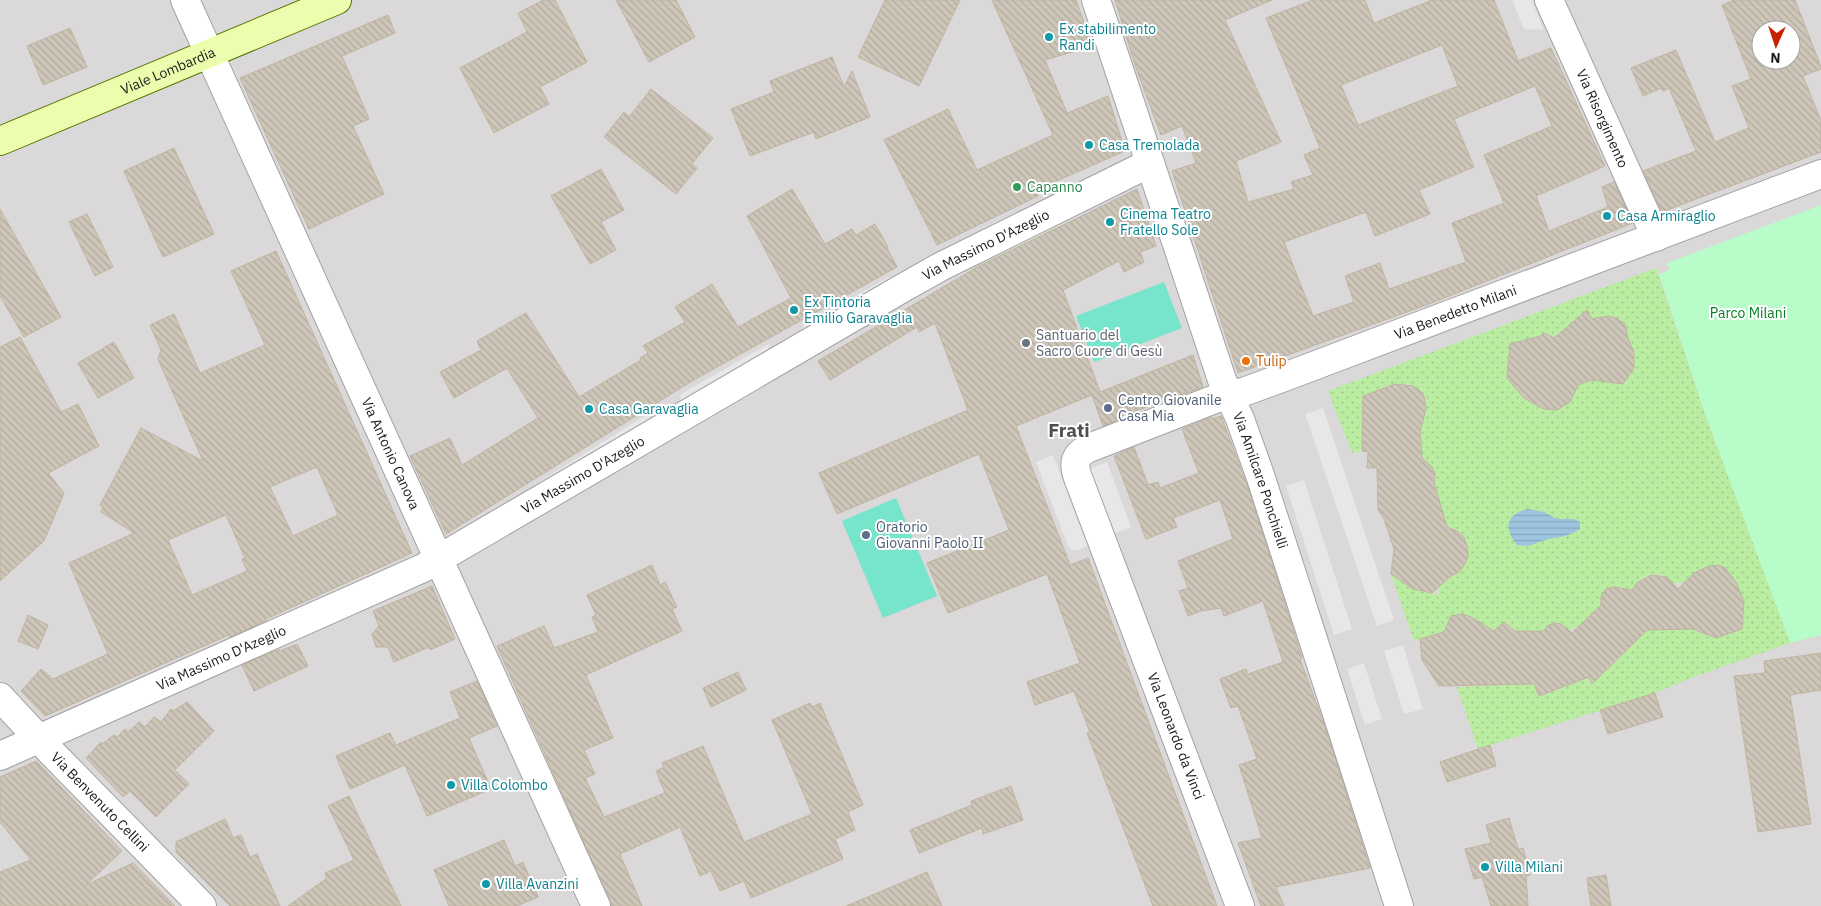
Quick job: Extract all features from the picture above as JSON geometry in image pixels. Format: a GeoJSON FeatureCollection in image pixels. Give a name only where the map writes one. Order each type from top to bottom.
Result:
{"type":"FeatureCollection","features":[{"type":"Feature","properties":{"kind":"street","name":"Via Antonio Canova"},"geometry":{"type":"LineString","coordinates":[[185,0],[596,906]]}},
{"type":"Feature","properties":{"kind":"street","name":"Viale Lombardia"},"geometry":{"type":"LineString","coordinates":[[0,140],[337,0]]}},
{"type":"Feature","properties":{"kind":"street","name":"Via Amilcare Ponchielli"},"geometry":{"type":"LineString","coordinates":[[1096,0],[1222,380],[1260,475],[1399,906]]}},
{"type":"Feature","properties":{"kind":"street","name":"Via Risorgimento"},"geometry":{"type":"LineString","coordinates":[[1549,0],[1656,236]]}},
{"type":"Feature","properties":{"kind":"street","name":"Via Massimo D'Azeglio"},"geometry":{"type":"LineString","coordinates":[[0,756],[423,568],[901,289],[949,263],[1150,163]]}},
{"type":"Feature","properties":{"kind":"street","name":"Via Benedetto Milani"},"geometry":{"type":"LineString","coordinates":[[1089,448],[1215,399],[1287,376],[1821,174]]}},
{"type":"Feature","properties":{"kind":"street","name":"Via Leonardo da Vinci"},"geometry":{"type":"LineString","coordinates":[[1089,448],[1078,455],[1075,468],[1240,906]]}},
{"type":"Feature","properties":{"kind":"street","name":"Via Benvenuto Cellini"},"geometry":{"type":"LineString","coordinates":[[0,697],[38,739],[202,906]]}},
{"type":"Feature","properties":{"kind":"shaded area"},"geometry":{"type":"Polygon","coordinates":[[[0,0],[1821,0],[1821,906],[0,906],[0,0]]]}},
{"type":"Feature","properties":{"kind":"shaded area"},"geometry":{"type":"Polygon","coordinates":[[[1512,0],[1531,0],[1544,30],[1524,29],[1512,0]]]}},
{"type":"Feature","properties":{"kind":"shaded area"},"geometry":{"type":"Polygon","coordinates":[[[891,276],[895,282],[862,301],[858,295],[855,313],[799,344],[803,325],[891,276]]]}},
{"type":"Feature","properties":{"kind":"shaded area"},"geometry":{"type":"Polygon","coordinates":[[[1164,282],[1182,328],[1094,362],[1076,316],[1164,282]]]}},
{"type":"Feature","properties":{"kind":"shaded area"},"geometry":{"type":"Polygon","coordinates":[[[769,344],[766,363],[677,414],[681,394],[769,344]]]}},
{"type":"Feature","properties":{"kind":"shaded area"},"geometry":{"type":"Polygon","coordinates":[[[1323,408],[1394,620],[1377,626],[1305,414],[1323,408]]]}},
{"type":"Feature","properties":{"kind":"shaded area"},"geometry":{"type":"Polygon","coordinates":[[[651,412],[647,432],[536,501],[539,482],[651,412]]]}},
{"type":"Feature","properties":{"kind":"shaded area"},"geometry":{"type":"Polygon","coordinates":[[[1053,455],[1088,546],[1078,550],[1072,550],[1068,546],[1036,462],[1053,455]]]}},
{"type":"Feature","properties":{"kind":"shaded area"},"geometry":{"type":"Polygon","coordinates":[[[1107,462],[1131,527],[1114,534],[1089,469],[1107,462]]]}},
{"type":"Feature","properties":{"kind":"shaded area"},"geometry":{"type":"Polygon","coordinates":[[[1304,480],[1352,629],[1334,635],[1286,486],[1304,480]]]}},
{"type":"Feature","properties":{"kind":"shaded area"},"geometry":{"type":"Polygon","coordinates":[[[896,498],[937,596],[883,618],[842,521],[896,498]]]}},
{"type":"Feature","properties":{"kind":"shaded area"},"geometry":{"type":"Polygon","coordinates":[[[1528,509],[1544,512],[1557,519],[1574,519],[1580,522],[1580,529],[1569,535],[1530,545],[1517,545],[1510,533],[1509,522],[1515,514],[1528,509]]]}},
{"type":"Feature","properties":{"kind":"shaded area"},"geometry":{"type":"Polygon","coordinates":[[[1403,645],[1423,709],[1404,714],[1384,651],[1403,645]]]}},
{"type":"Feature","properties":{"kind":"shaded area"},"geometry":{"type":"Polygon","coordinates":[[[1364,663],[1382,719],[1365,725],[1347,669],[1364,663]]]}},
{"type":"Feature","properties":{"kind":"green space","name":"Parco Milani"},"geometry":{"type":"Polygon","coordinates":[[[1821,205],[1821,635],[1790,643],[1706,417],[1659,274],[1670,270],[1667,263],[1821,205]]]}},
{"type":"Feature","properties":{"kind":"green space"},"geometry":{"type":"Polygon","coordinates":[[[1656,268],[1706,417],[1790,643],[1699,675],[1655,693],[1478,749],[1457,687],[1534,684],[1540,696],[1595,675],[1647,630],[1693,629],[1716,638],[1742,629],[1744,602],[1736,582],[1725,568],[1718,565],[1709,566],[1694,573],[1685,582],[1673,583],[1661,575],[1649,576],[1634,586],[1630,592],[1614,587],[1601,596],[1601,605],[1580,626],[1568,630],[1561,624],[1554,623],[1544,632],[1488,637],[1478,622],[1462,614],[1446,631],[1414,641],[1391,574],[1413,589],[1438,595],[1439,587],[1463,567],[1468,549],[1462,535],[1456,530],[1447,527],[1434,482],[1433,471],[1430,465],[1421,458],[1419,433],[1425,413],[1426,400],[1419,390],[1405,384],[1384,387],[1363,396],[1362,451],[1352,453],[1328,391],[1656,268]]]}},
{"type":"Feature","properties":{"kind":"building"},"geometry":{"type":"Polygon","coordinates":[[[543,0],[555,0],[587,62],[540,87],[549,104],[494,133],[460,68],[527,32],[518,13],[543,0]]]}},
{"type":"Feature","properties":{"kind":"building"},"geometry":{"type":"Polygon","coordinates":[[[616,0],[676,0],[695,37],[649,62],[616,0]]]}},
{"type":"Feature","properties":{"kind":"building"},"geometry":{"type":"Polygon","coordinates":[[[885,0],[960,0],[919,86],[858,57],[885,0]]]}},
{"type":"Feature","properties":{"kind":"building"},"geometry":{"type":"Polygon","coordinates":[[[992,0],[1076,0],[1092,46],[1045,60],[1067,113],[1108,96],[1125,151],[1036,190],[1038,196],[937,245],[884,140],[948,109],[977,170],[1053,135],[992,0]]]}},
{"type":"Feature","properties":{"kind":"building"},"geometry":{"type":"Polygon","coordinates":[[[1115,0],[1272,0],[1225,20],[1281,142],[1236,161],[1248,202],[1294,189],[1291,182],[1313,175],[1304,155],[1320,148],[1266,18],[1313,0],[1365,0],[1374,23],[1432,0],[1494,0],[1518,61],[1551,48],[1605,166],[1536,196],[1549,231],[1608,207],[1602,187],[1614,182],[1633,223],[1429,304],[1238,373],[1172,171],[1196,163],[1182,126],[1161,135],[1135,65],[1115,0]],[[1442,45],[1341,85],[1358,125],[1458,86],[1442,45]],[[1535,86],[1454,119],[1474,167],[1419,190],[1430,214],[1375,236],[1366,212],[1284,242],[1313,316],[1354,302],[1345,276],[1380,263],[1389,289],[1466,262],[1452,223],[1504,203],[1484,155],[1552,126],[1535,86]]]}},
{"type":"Feature","properties":{"kind":"building"},"geometry":{"type":"Polygon","coordinates":[[[1734,0],[1795,0],[1821,67],[1821,69],[1803,76],[1821,121],[1821,152],[1662,212],[1643,171],[1696,151],[1669,88],[1663,91],[1661,88],[1643,96],[1631,68],[1676,50],[1715,142],[1749,128],[1732,86],[1751,79],[1722,5],[1734,0]]]}},
{"type":"Feature","properties":{"kind":"building"},"geometry":{"type":"Polygon","coordinates":[[[388,15],[395,33],[342,56],[369,119],[353,126],[384,194],[309,229],[240,78],[388,15]]]}},
{"type":"Feature","properties":{"kind":"building"},"geometry":{"type":"Polygon","coordinates":[[[70,28],[87,67],[43,85],[27,46],[70,28]]]}},
{"type":"Feature","properties":{"kind":"building"},"geometry":{"type":"Polygon","coordinates":[[[832,57],[844,87],[852,71],[870,117],[816,139],[814,132],[750,156],[731,109],[774,92],[770,81],[832,57]]]}},
{"type":"Feature","properties":{"kind":"building"},"geometry":{"type":"Polygon","coordinates":[[[651,89],[713,138],[692,164],[697,168],[676,194],[604,137],[624,112],[629,117],[651,89]]]}},
{"type":"Feature","properties":{"kind":"building"},"geometry":{"type":"Polygon","coordinates":[[[174,148],[214,234],[163,257],[124,171],[174,148]]]}},
{"type":"Feature","properties":{"kind":"building"},"geometry":{"type":"Polygon","coordinates":[[[601,169],[624,210],[601,222],[616,250],[590,264],[551,196],[601,169]]]}},
{"type":"Feature","properties":{"kind":"building"},"geometry":{"type":"Polygon","coordinates":[[[792,189],[825,244],[852,229],[856,235],[875,224],[897,267],[692,381],[446,534],[410,456],[450,438],[462,465],[538,418],[507,368],[454,398],[440,372],[481,350],[477,341],[526,313],[579,397],[641,360],[640,358],[648,353],[643,346],[685,322],[675,307],[712,284],[738,327],[791,298],[747,216],[792,189]]]}},
{"type":"Feature","properties":{"kind":"building"},"geometry":{"type":"Polygon","coordinates":[[[1137,189],[1156,246],[1140,252],[1144,262],[1124,272],[1119,261],[1063,290],[1100,392],[1193,355],[1203,387],[1121,416],[1122,418],[1103,426],[1092,395],[1016,426],[1070,565],[1088,558],[1217,906],[1153,906],[1087,733],[1090,732],[1074,691],[1035,705],[1027,682],[1080,663],[1047,574],[948,613],[927,563],[1009,530],[979,454],[837,514],[819,473],[968,410],[935,323],[919,332],[917,327],[830,380],[818,361],[979,266],[1137,189]]]}},
{"type":"Feature","properties":{"kind":"building"},"geometry":{"type":"Polygon","coordinates":[[[0,209],[61,317],[24,337],[0,296],[0,209]]]}},
{"type":"Feature","properties":{"kind":"building"},"geometry":{"type":"Polygon","coordinates":[[[87,214],[113,267],[95,276],[69,222],[87,214]]]}},
{"type":"Feature","properties":{"kind":"building"},"geometry":{"type":"Polygon","coordinates":[[[276,251],[412,553],[230,637],[229,635],[45,716],[21,691],[41,669],[53,679],[108,654],[69,563],[134,533],[101,512],[103,507],[100,505],[141,428],[203,461],[158,359],[161,350],[150,325],[174,314],[200,373],[265,345],[231,271],[276,251]],[[317,467],[270,487],[293,536],[338,515],[317,467]],[[226,515],[168,540],[192,595],[247,571],[242,559],[245,558],[226,515]]]}},
{"type":"Feature","properties":{"kind":"building"},"geometry":{"type":"Polygon","coordinates":[[[1587,310],[1592,319],[1608,316],[1616,318],[1625,324],[1628,339],[1634,352],[1634,368],[1623,384],[1591,380],[1578,385],[1570,402],[1557,410],[1544,409],[1524,398],[1507,378],[1510,344],[1545,333],[1554,338],[1587,310]]]}},
{"type":"Feature","properties":{"kind":"building"},"geometry":{"type":"Polygon","coordinates":[[[20,337],[61,412],[78,404],[99,446],[48,473],[64,493],[44,541],[0,581],[0,347],[20,337]]]}},
{"type":"Feature","properties":{"kind":"building"},"geometry":{"type":"Polygon","coordinates":[[[114,342],[134,378],[98,398],[78,363],[114,342]]]}},
{"type":"Feature","properties":{"kind":"building"},"geometry":{"type":"Polygon","coordinates":[[[1395,384],[1413,386],[1424,396],[1426,408],[1420,432],[1422,458],[1432,467],[1435,474],[1434,482],[1447,527],[1457,531],[1464,537],[1467,546],[1468,555],[1465,564],[1459,572],[1451,576],[1432,593],[1413,589],[1391,574],[1394,549],[1384,519],[1378,510],[1377,468],[1367,468],[1368,452],[1362,451],[1363,396],[1395,384]]]}},
{"type":"Feature","properties":{"kind":"building"},"geometry":{"type":"Polygon","coordinates":[[[1221,416],[1250,493],[1302,658],[1300,659],[1328,735],[1370,868],[1276,887],[1284,906],[1261,906],[1238,843],[1262,838],[1239,765],[1257,759],[1238,706],[1231,708],[1220,679],[1246,669],[1248,674],[1283,662],[1263,601],[1224,616],[1221,608],[1201,611],[1188,616],[1179,591],[1188,588],[1178,561],[1233,539],[1220,500],[1173,518],[1177,527],[1146,539],[1114,456],[1134,447],[1148,485],[1158,482],[1160,488],[1199,473],[1182,429],[1212,417],[1212,419],[1221,416]]]}},
{"type":"Feature","properties":{"kind":"building"},"geometry":{"type":"Polygon","coordinates":[[[652,565],[660,585],[665,582],[677,607],[672,609],[682,631],[586,675],[613,738],[584,750],[595,774],[585,778],[604,817],[665,793],[656,771],[664,767],[662,763],[703,746],[744,842],[812,814],[772,720],[810,703],[812,707],[820,703],[863,805],[848,812],[855,830],[835,839],[843,859],[751,898],[744,881],[720,891],[711,871],[700,876],[680,827],[620,854],[642,906],[612,906],[497,646],[544,626],[554,648],[598,632],[592,617],[596,615],[587,595],[652,565]]]}},
{"type":"Feature","properties":{"kind":"building"},"geometry":{"type":"Polygon","coordinates":[[[1718,565],[1725,568],[1736,582],[1744,602],[1742,629],[1716,638],[1693,629],[1647,630],[1592,684],[1589,677],[1539,696],[1534,684],[1439,686],[1422,660],[1420,639],[1444,632],[1451,616],[1462,614],[1471,617],[1494,631],[1504,622],[1515,631],[1544,631],[1547,626],[1554,623],[1561,624],[1572,633],[1601,605],[1601,596],[1606,589],[1614,587],[1632,590],[1637,583],[1651,575],[1667,577],[1678,589],[1694,573],[1709,566],[1718,565]]]}},
{"type":"Feature","properties":{"kind":"building"},"geometry":{"type":"Polygon","coordinates":[[[432,586],[455,639],[430,650],[429,647],[394,662],[388,647],[376,647],[372,634],[379,626],[373,611],[432,586]]]}},
{"type":"Feature","properties":{"kind":"building"},"geometry":{"type":"Polygon","coordinates":[[[28,615],[48,625],[38,649],[18,641],[28,615]]]}},
{"type":"Feature","properties":{"kind":"building"},"geometry":{"type":"Polygon","coordinates":[[[297,644],[308,666],[254,691],[242,665],[279,649],[280,651],[297,644]]]}},
{"type":"Feature","properties":{"kind":"building"},"geometry":{"type":"Polygon","coordinates":[[[1821,653],[1821,690],[1790,695],[1811,824],[1758,832],[1734,676],[1765,673],[1764,661],[1821,653]]]}},
{"type":"Feature","properties":{"kind":"building"},"geometry":{"type":"Polygon","coordinates":[[[738,672],[746,690],[711,707],[703,688],[738,672]]]}},
{"type":"Feature","properties":{"kind":"building"},"geometry":{"type":"Polygon","coordinates":[[[477,681],[497,726],[469,738],[491,789],[427,816],[405,765],[350,789],[336,756],[390,733],[396,745],[460,718],[450,692],[477,681]]]}},
{"type":"Feature","properties":{"kind":"building"},"geometry":{"type":"Polygon","coordinates":[[[1655,693],[1663,717],[1608,734],[1600,710],[1655,693]]]}},
{"type":"Feature","properties":{"kind":"building"},"geometry":{"type":"Polygon","coordinates":[[[187,702],[214,731],[175,770],[189,784],[156,817],[130,791],[123,797],[86,758],[101,742],[102,744],[114,735],[117,737],[125,729],[128,732],[139,722],[145,727],[154,717],[161,722],[171,709],[173,711],[187,702]]]}},
{"type":"Feature","properties":{"kind":"building"},"geometry":{"type":"Polygon","coordinates":[[[1490,745],[1496,766],[1447,782],[1440,762],[1490,745]]]}},
{"type":"Feature","properties":{"kind":"building"},"geometry":{"type":"Polygon","coordinates":[[[36,761],[122,851],[86,885],[133,863],[175,906],[0,906],[0,872],[31,860],[0,822],[0,777],[36,761]]]}},
{"type":"Feature","properties":{"kind":"building"},"geometry":{"type":"Polygon","coordinates":[[[1011,786],[1023,820],[983,834],[982,828],[919,853],[910,830],[972,805],[971,801],[1011,786]]]}},
{"type":"Feature","properties":{"kind":"building"},"geometry":{"type":"Polygon","coordinates":[[[349,796],[401,906],[288,906],[327,878],[325,873],[354,860],[328,806],[349,796]]]}},
{"type":"Feature","properties":{"kind":"building","name":"Villa Milani"},"geometry":{"type":"Polygon","coordinates":[[[1509,818],[1518,849],[1523,848],[1530,875],[1526,876],[1528,906],[1491,906],[1482,877],[1474,879],[1465,849],[1491,843],[1486,825],[1509,818]]]}},
{"type":"Feature","properties":{"kind":"building"},"geometry":{"type":"Polygon","coordinates":[[[225,819],[233,838],[241,835],[250,857],[257,854],[280,906],[230,906],[176,852],[176,842],[225,819]]]}},
{"type":"Feature","properties":{"kind":"building","name":"Villa Avanzini"},"geometry":{"type":"Polygon","coordinates":[[[504,840],[515,866],[523,862],[538,897],[517,906],[449,906],[434,870],[504,840]]]}},
{"type":"Feature","properties":{"kind":"building"},"geometry":{"type":"Polygon","coordinates":[[[927,872],[942,906],[846,906],[927,872]]]}},
{"type":"Feature","properties":{"kind":"building"},"geometry":{"type":"Polygon","coordinates":[[[1606,875],[1611,906],[1591,906],[1587,878],[1606,875]]]}},
{"type":"Feature","properties":{"kind":"place","name":"Ex stabilimento Randi"},"geometry":{"type":"Point","coordinates":[1049,37]}},
{"type":"Feature","properties":{"kind":"place","name":"Casa Tremolada"},"geometry":{"type":"Point","coordinates":[1089,145]}},
{"type":"Feature","properties":{"kind":"place","name":"Capanno"},"geometry":{"type":"Point","coordinates":[1017,187]}},
{"type":"Feature","properties":{"kind":"place","name":"Casa Armiraglio"},"geometry":{"type":"Point","coordinates":[1607,216]}},
{"type":"Feature","properties":{"kind":"place","name":"Cinema Teatro Fratello Sole"},"geometry":{"type":"Point","coordinates":[1110,222]}},
{"type":"Feature","properties":{"kind":"place","name":"Ex Tintoria Emilio Garavaglia"},"geometry":{"type":"Point","coordinates":[794,310]}},
{"type":"Feature","properties":{"kind":"place","name":"Santuario del Sacro Cuore di Gesù"},"geometry":{"type":"Point","coordinates":[1026,343]}},
{"type":"Feature","properties":{"kind":"place","name":"Tulip"},"geometry":{"type":"Point","coordinates":[1246,361]}},
{"type":"Feature","properties":{"kind":"place","name":"Centro Giovanile Casa Mia"},"geometry":{"type":"Point","coordinates":[1108,408]}},
{"type":"Feature","properties":{"kind":"place","name":"Casa Garavaglia"},"geometry":{"type":"Point","coordinates":[589,409]}},
{"type":"Feature","properties":{"kind":"place","name":"Oratorio Giovanni Paolo II"},"geometry":{"type":"Point","coordinates":[866,535]}},
{"type":"Feature","properties":{"kind":"place","name":"Villa Colombo"},"geometry":{"type":"Point","coordinates":[451,785]}},
{"type":"Feature","properties":{"kind":"place","name":"Villa Milani"},"geometry":{"type":"Point","coordinates":[1485,867]}},
{"type":"Feature","properties":{"kind":"place","name":"Villa Avanzini"},"geometry":{"type":"Point","coordinates":[486,884]}},
{"type":"Feature","properties":{"kind":"district","name":"Frati"},"geometry":{"type":"Point","coordinates":[1069,430]}}]}
